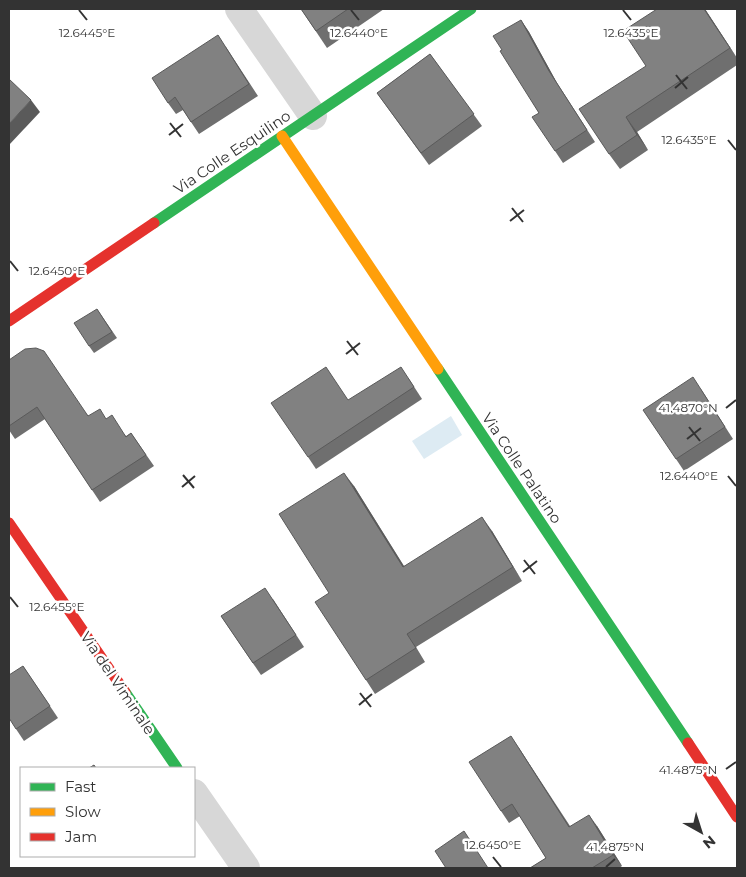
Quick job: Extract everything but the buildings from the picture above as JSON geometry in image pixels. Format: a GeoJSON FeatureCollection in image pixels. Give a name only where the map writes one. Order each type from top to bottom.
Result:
{"type":"FeatureCollection","features":[{"type":"Feature","properties":{"kind":"street"},"geometry":{"type":"LineString","coordinates":[[239,9],[313,116]]}},
{"type":"Feature","properties":{"kind":"street","name":"Via Colle Esquilino"},"geometry":{"type":"LineString","coordinates":[[9,321],[471,9]]}},
{"type":"Feature","properties":{"kind":"street","name":"Via Colle Palatino"},"geometry":{"type":"LineString","coordinates":[[282,136],[737,817]]}},
{"type":"Feature","properties":{"kind":"street","name":"Via del Viminale"},"geometry":{"type":"LineString","coordinates":[[9,523],[176,767]]}},
{"type":"Feature","properties":{"kind":"street"},"geometry":{"type":"LineString","coordinates":[[195,794],[246,868]]}},
{"type":"Feature","properties":{"kind":"shaded area"},"geometry":{"type":"Polygon","coordinates":[[[451,416],[462,435],[424,459],[412,441],[451,416]]]}},
{"type":"Feature","properties":{"kind":"traffic: fast"},"geometry":{"type":"LineString","coordinates":[[154,223],[471,9]]}},
{"type":"Feature","properties":{"kind":"traffic: fast"},"geometry":{"type":"LineString","coordinates":[[438,369],[688,743]]}},
{"type":"Feature","properties":{"kind":"traffic: fast"},"geometry":{"type":"LineString","coordinates":[[125,692],[176,767]]}},
{"type":"Feature","properties":{"kind":"traffic: slow"},"geometry":{"type":"LineString","coordinates":[[282,136],[438,369]]}},
{"type":"Feature","properties":{"kind":"traffic: jam"},"geometry":{"type":"LineString","coordinates":[[9,321],[154,223]]}},
{"type":"Feature","properties":{"kind":"traffic: jam"},"geometry":{"type":"LineString","coordinates":[[9,523],[125,692]]}},
{"type":"Feature","properties":{"kind":"traffic: jam"},"geometry":{"type":"LineString","coordinates":[[688,743],[737,817]]}}]}
